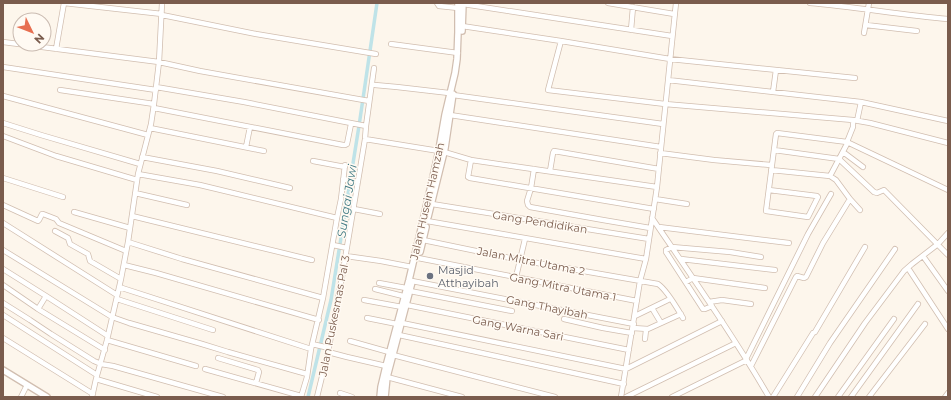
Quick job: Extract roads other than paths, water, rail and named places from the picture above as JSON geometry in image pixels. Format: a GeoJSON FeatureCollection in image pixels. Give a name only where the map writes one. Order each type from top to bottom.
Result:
{"type":"FeatureCollection","features":[{"type":"Feature","properties":{"kind":"street"},"geometry":{"type":"LineString","coordinates":[[56,49],[64,3],[162,14],[256,34],[374,54]]}},
{"type":"Feature","properties":{"kind":"street"},"geometry":{"type":"LineString","coordinates":[[3,338],[92,395],[101,364],[121,279],[138,174],[154,106],[159,62],[162,3]]}},
{"type":"Feature","properties":{"kind":"street"},"geometry":{"type":"LineString","coordinates":[[437,3],[439,6],[460,4],[672,36]]}},
{"type":"Feature","properties":{"kind":"street"},"geometry":{"type":"LineString","coordinates":[[608,3],[674,14]]}},
{"type":"Feature","properties":{"kind":"street"},"geometry":{"type":"LineString","coordinates":[[621,397],[640,281],[646,259],[654,209],[676,3]]}},
{"type":"Feature","properties":{"kind":"street"},"geometry":{"type":"LineString","coordinates":[[810,3],[948,19]]}},
{"type":"Feature","properties":{"kind":"street"},"geometry":{"type":"LineString","coordinates":[[864,32],[869,3]]}},
{"type":"Feature","properties":{"kind":"street","name":"Jalan Husein Hamzah"},"geometry":{"type":"LineString","coordinates":[[385,397],[391,354],[442,152],[458,53],[460,4]]}},
{"type":"Feature","properties":{"kind":"street"},"geometry":{"type":"LineString","coordinates":[[632,30],[633,7]]}},
{"type":"Feature","properties":{"kind":"street","name":"Jalan Husein Hamzah"},"geometry":{"type":"LineString","coordinates":[[407,293],[412,281],[423,240],[427,222],[427,213],[432,204],[450,115],[451,94],[461,59],[462,26],[460,20]]}},
{"type":"Feature","properties":{"kind":"street"},"geometry":{"type":"LineString","coordinates":[[866,25],[917,31]]}},
{"type":"Feature","properties":{"kind":"street"},"geometry":{"type":"LineString","coordinates":[[462,26],[561,40],[670,59],[855,78]]}},
{"type":"Feature","properties":{"kind":"street"},"geometry":{"type":"LineString","coordinates":[[561,40],[548,90],[665,104],[855,120],[948,143]]}},
{"type":"Feature","properties":{"kind":"street"},"geometry":{"type":"LineString","coordinates":[[391,44],[458,53]]}},
{"type":"Feature","properties":{"kind":"street"},"geometry":{"type":"LineString","coordinates":[[52,48],[159,62],[200,71],[368,101]]}},
{"type":"Feature","properties":{"kind":"street"},"geometry":{"type":"LineString","coordinates":[[3,67],[244,102],[364,126]]}},
{"type":"Feature","properties":{"kind":"street","name":"Jalan Puskesmas Pal 3"},"geometry":{"type":"LineString","coordinates":[[317,397],[346,256],[346,248],[365,139],[364,126],[374,68]]}},
{"type":"Feature","properties":{"kind":"street"},"geometry":{"type":"LineString","coordinates":[[773,92],[776,70]]}},
{"type":"Feature","properties":{"kind":"street"},"geometry":{"type":"LineString","coordinates":[[668,80],[861,102],[948,121]]}},
{"type":"Feature","properties":{"kind":"street"},"geometry":{"type":"LineString","coordinates":[[375,86],[397,87],[451,94],[663,124]]}},
{"type":"Feature","properties":{"kind":"street"},"geometry":{"type":"LineString","coordinates":[[60,90],[154,106],[297,137],[346,145],[352,124]]}},
{"type":"Feature","properties":{"kind":"street"},"geometry":{"type":"LineString","coordinates":[[3,96],[148,135]]}},
{"type":"Feature","properties":{"kind":"street"},"geometry":{"type":"LineString","coordinates":[[830,176],[843,152],[861,102]]}},
{"type":"Feature","properties":{"kind":"street"},"geometry":{"type":"LineString","coordinates":[[450,115],[714,160],[830,176],[836,180],[860,210]]}},
{"type":"Feature","properties":{"kind":"street"},"geometry":{"type":"LineString","coordinates":[[3,123],[140,164]]}},
{"type":"Feature","properties":{"kind":"street"},"geometry":{"type":"LineString","coordinates":[[246,147],[250,127]]}},
{"type":"Feature","properties":{"kind":"street"},"geometry":{"type":"LineString","coordinates":[[150,128],[264,150]]}},
{"type":"Feature","properties":{"kind":"street"},"geometry":{"type":"LineString","coordinates":[[768,190],[818,197],[808,217],[767,212],[768,190],[777,133],[847,142],[948,190]]}},
{"type":"Feature","properties":{"kind":"street"},"geometry":{"type":"LineString","coordinates":[[3,136],[56,156],[137,180]]}},
{"type":"Feature","properties":{"kind":"street"},"geometry":{"type":"LineString","coordinates":[[365,139],[442,152],[471,160],[657,187]]}},
{"type":"Feature","properties":{"kind":"street"},"geometry":{"type":"LineString","coordinates":[[774,150],[839,159],[874,192],[877,193],[884,190],[948,255]]}},
{"type":"Feature","properties":{"kind":"street"},"geometry":{"type":"LineString","coordinates":[[550,171],[554,151],[659,169]]}},
{"type":"Feature","properties":{"kind":"street"},"geometry":{"type":"LineString","coordinates":[[843,152],[863,167]]}},
{"type":"Feature","properties":{"kind":"street"},"geometry":{"type":"LineString","coordinates":[[142,157],[217,171],[290,188]]}},
{"type":"Feature","properties":{"kind":"street"},"geometry":{"type":"LineString","coordinates":[[471,160],[468,177],[470,178],[654,209]]}},
{"type":"Feature","properties":{"kind":"street"},"geometry":{"type":"LineString","coordinates":[[205,369],[301,396],[319,320],[345,179],[345,166],[313,161]]}},
{"type":"Feature","properties":{"kind":"street"},"geometry":{"type":"LineString","coordinates":[[534,169],[527,203],[533,208],[650,228]]}},
{"type":"Feature","properties":{"kind":"street"},"geometry":{"type":"LineString","coordinates":[[138,174],[200,186],[337,218]]}},
{"type":"Feature","properties":{"kind":"street"},"geometry":{"type":"LineString","coordinates":[[3,178],[62,197]]}},
{"type":"Feature","properties":{"kind":"street"},"geometry":{"type":"LineString","coordinates":[[345,179],[358,182]]}},
{"type":"Feature","properties":{"kind":"street"},"geometry":{"type":"LineString","coordinates":[[135,193],[187,205]]}},
{"type":"Feature","properties":{"kind":"street"},"geometry":{"type":"LineString","coordinates":[[672,397],[746,360],[808,234],[831,194]]}},
{"type":"Feature","properties":{"kind":"street"},"geometry":{"type":"LineString","coordinates":[[655,199],[687,204]]}},
{"type":"Feature","properties":{"kind":"street"},"geometry":{"type":"LineString","coordinates":[[751,366],[796,276],[806,278],[823,243],[850,199]]}},
{"type":"Feature","properties":{"kind":"street","name":"Gang Pendidikan"},"geometry":{"type":"LineString","coordinates":[[432,204],[648,239]]}},
{"type":"Feature","properties":{"kind":"street"},"geometry":{"type":"LineString","coordinates":[[3,205],[38,221],[42,214],[56,218],[59,223],[126,251]]}},
{"type":"Feature","properties":{"kind":"street"},"geometry":{"type":"LineString","coordinates":[[354,209],[380,214]]}},
{"type":"Feature","properties":{"kind":"street"},"geometry":{"type":"LineString","coordinates":[[74,212],[130,228]]}},
{"type":"Feature","properties":{"kind":"street"},"geometry":{"type":"LineString","coordinates":[[132,216],[312,260]]}},
{"type":"Feature","properties":{"kind":"street"},"geometry":{"type":"LineString","coordinates":[[652,218],[722,321],[769,397]]}},
{"type":"Feature","properties":{"kind":"street"},"geometry":{"type":"LineString","coordinates":[[427,222],[646,259]]}},
{"type":"Feature","properties":{"kind":"street"},"geometry":{"type":"LineString","coordinates":[[3,223],[117,297],[213,330]]}},
{"type":"Feature","properties":{"kind":"street"},"geometry":{"type":"LineString","coordinates":[[659,227],[789,243]]}},
{"type":"Feature","properties":{"kind":"street"},"geometry":{"type":"LineString","coordinates":[[55,231],[68,238],[70,244],[88,254],[90,261],[121,279]]}},
{"type":"Feature","properties":{"kind":"street"},"geometry":{"type":"LineString","coordinates":[[815,397],[901,274],[938,244],[948,233]]}},
{"type":"Feature","properties":{"kind":"street"},"geometry":{"type":"LineString","coordinates":[[516,277],[525,239]]}},
{"type":"Feature","properties":{"kind":"street","name":"Jalan Mitra Utama 2"},"geometry":{"type":"LineString","coordinates":[[423,240],[520,260],[658,284],[682,316],[661,323]]}},
{"type":"Feature","properties":{"kind":"street"},"geometry":{"type":"LineString","coordinates":[[128,242],[323,298]]}},
{"type":"Feature","properties":{"kind":"street"},"geometry":{"type":"LineString","coordinates":[[334,245],[346,248]]}},
{"type":"Feature","properties":{"kind":"street"},"geometry":{"type":"LineString","coordinates":[[751,304],[722,300],[710,304],[704,309],[666,252],[672,247],[730,252],[761,257]]}},
{"type":"Feature","properties":{"kind":"street"},"geometry":{"type":"LineString","coordinates":[[774,397],[815,332],[865,247]]}},
{"type":"Feature","properties":{"kind":"street"},"geometry":{"type":"LineString","coordinates":[[797,397],[830,343],[895,249]]}},
{"type":"Feature","properties":{"kind":"street"},"geometry":{"type":"LineString","coordinates":[[3,250],[112,317],[307,374]]}},
{"type":"Feature","properties":{"kind":"street"},"geometry":{"type":"LineString","coordinates":[[346,256],[412,267]]}},
{"type":"Feature","properties":{"kind":"street"},"geometry":{"type":"LineString","coordinates":[[923,256],[948,291]]}},
{"type":"Feature","properties":{"kind":"street","name":"Gang Mitra Utama 1"},"geometry":{"type":"LineString","coordinates":[[418,258],[637,301]]}},
{"type":"Feature","properties":{"kind":"street"},"geometry":{"type":"LineString","coordinates":[[681,259],[775,270]]}},
{"type":"Feature","properties":{"kind":"street"},"geometry":{"type":"LineString","coordinates":[[677,269],[684,264]]}},
{"type":"Feature","properties":{"kind":"street"},"geometry":{"type":"LineString","coordinates":[[124,265],[319,320]]}},
{"type":"Feature","properties":{"kind":"street"},"geometry":{"type":"LineString","coordinates":[[908,268],[948,329]]}},
{"type":"Feature","properties":{"kind":"street"},"geometry":{"type":"LineString","coordinates":[[3,269],[46,296],[107,338],[196,366]]}},
{"type":"Feature","properties":{"kind":"street"},"geometry":{"type":"LineString","coordinates":[[686,282],[693,278],[765,288]]}},
{"type":"Feature","properties":{"kind":"street","name":"Gang Thayibah"},"geometry":{"type":"LineString","coordinates":[[412,281],[633,328]]}},
{"type":"Feature","properties":{"kind":"street"},"geometry":{"type":"LineString","coordinates":[[379,283],[407,293]]}},
{"type":"Feature","properties":{"kind":"street"},"geometry":{"type":"LineString","coordinates":[[3,285],[38,309],[104,350]]}},
{"type":"Feature","properties":{"kind":"street"},"geometry":{"type":"LineString","coordinates":[[119,287],[328,349],[346,357],[386,366]]}},
{"type":"Feature","properties":{"kind":"street"},"geometry":{"type":"LineString","coordinates":[[376,289],[512,311]]}},
{"type":"Feature","properties":{"kind":"street"},"geometry":{"type":"LineString","coordinates":[[38,309],[46,296]]}},
{"type":"Feature","properties":{"kind":"street"},"geometry":{"type":"LineString","coordinates":[[635,316],[670,299]]}},
{"type":"Feature","properties":{"kind":"street","name":"Gang Warna Sari"},"geometry":{"type":"LineString","coordinates":[[364,300],[404,306],[629,350]]}},
{"type":"Feature","properties":{"kind":"street"},"geometry":{"type":"LineString","coordinates":[[3,303],[101,364],[113,366],[223,397]]}},
{"type":"Feature","properties":{"kind":"street"},"geometry":{"type":"LineString","coordinates":[[850,397],[918,304]]}},
{"type":"Feature","properties":{"kind":"street"},"geometry":{"type":"LineString","coordinates":[[564,319],[603,328],[633,328],[646,330],[661,323],[652,308]]}},
{"type":"Feature","properties":{"kind":"street"},"geometry":{"type":"LineString","coordinates":[[3,315],[97,377],[157,397]]}},
{"type":"Feature","properties":{"kind":"street"},"geometry":{"type":"LineString","coordinates":[[368,318],[400,323],[626,369],[722,321]]}},
{"type":"Feature","properties":{"kind":"street"},"geometry":{"type":"LineString","coordinates":[[838,397],[894,319]]}},
{"type":"Feature","properties":{"kind":"street","name":"Jalan Husein Hamzah"},"geometry":{"type":"LineString","coordinates":[[380,397],[386,366],[399,335],[400,323]]}},
{"type":"Feature","properties":{"kind":"street"},"geometry":{"type":"LineString","coordinates":[[869,397],[925,324]]}},
{"type":"Feature","properties":{"kind":"street"},"geometry":{"type":"LineString","coordinates":[[645,339],[646,330]]}},
{"type":"Feature","properties":{"kind":"street"},"geometry":{"type":"LineString","coordinates":[[399,335],[624,384]]}},
{"type":"Feature","properties":{"kind":"street"},"geometry":{"type":"LineString","coordinates":[[350,341],[391,354],[555,397]]}},
{"type":"Feature","properties":{"kind":"street"},"geometry":{"type":"LineString","coordinates":[[626,397],[736,343]]}},
{"type":"Feature","properties":{"kind":"street"},"geometry":{"type":"LineString","coordinates":[[218,358],[258,370],[259,372],[256,383]]}},
{"type":"Feature","properties":{"kind":"street"},"geometry":{"type":"LineString","coordinates":[[3,370],[47,397]]}},
{"type":"Feature","properties":{"kind":"street"},"geometry":{"type":"LineString","coordinates":[[388,378],[462,397]]}},
{"type":"Feature","properties":{"kind":"street"},"geometry":{"type":"LineString","coordinates":[[21,397],[27,385]]}},
{"type":"Feature","properties":{"kind":"street"},"geometry":{"type":"LineString","coordinates":[[340,393],[352,397]]}},
{"type":"Feature","properties":{"kind":"street"},"geometry":{"type":"LineString","coordinates":[[945,397],[948,394]]}},
{"type":"Feature","properties":{"kind":"waterway","name":"Sungai Jawi"},"geometry":{"type":"LineString","coordinates":[[308,397],[331,300],[377,3]]}},
{"type":"Feature","properties":{"kind":"place","name":"Masjid Atthayibah"},"geometry":{"type":"Point","coordinates":[430,276]}}]}
